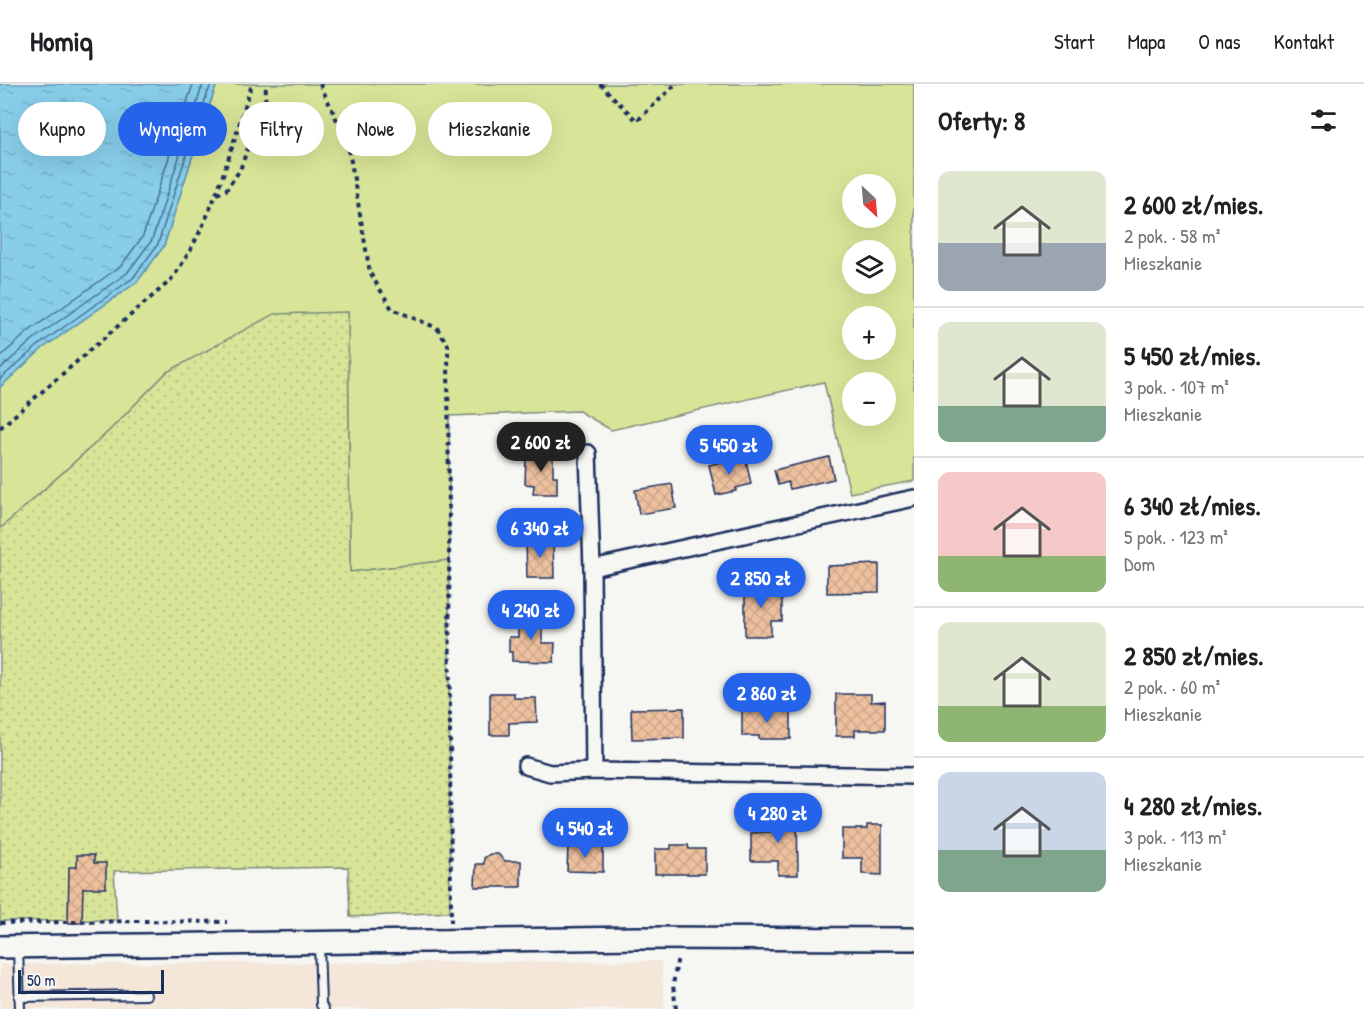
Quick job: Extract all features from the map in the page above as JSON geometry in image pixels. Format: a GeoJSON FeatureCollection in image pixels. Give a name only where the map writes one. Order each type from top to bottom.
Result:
{"type":"FeatureCollection","features":[{"type":"Feature","properties":{"kind":"street"},"geometry":{"type":"LineString","coordinates":[[588,453],[592,568],[594,771]]}},
{"type":"Feature","properties":{"kind":"street"},"geometry":{"type":"LineString","coordinates":[[592,568],[914,498]]}},
{"type":"Feature","properties":{"kind":"street"},"geometry":{"type":"LineString","coordinates":[[526,766],[550,773],[594,771],[914,776]]}},
{"type":"Feature","properties":{"kind":"street"},"geometry":{"type":"LineString","coordinates":[[9,947],[451,940],[914,939]]}},
{"type":"Feature","properties":{"kind":"lane"},"geometry":{"type":"LineString","coordinates":[[319,942],[321,1005],[324,1009]]}},
{"type":"Feature","properties":{"kind":"lane"},"geometry":{"type":"LineString","coordinates":[[9,947],[20,997],[20,1009]]}},
{"type":"Feature","properties":{"kind":"lane"},"geometry":{"type":"LineString","coordinates":[[20,997],[146,995]]}},
{"type":"Feature","properties":{"kind":"path"},"geometry":{"type":"LineString","coordinates":[[0,428],[170,281],[188,258],[216,195],[252,84]]}},
{"type":"Feature","properties":{"kind":"path"},"geometry":{"type":"LineString","coordinates":[[216,195],[226,190],[240,170],[256,125],[265,108],[266,84]]}},
{"type":"Feature","properties":{"kind":"path"},"geometry":{"type":"LineString","coordinates":[[320,84],[348,144],[369,273],[392,309],[437,328],[448,345],[451,940]]}},
{"type":"Feature","properties":{"kind":"path"},"geometry":{"type":"LineString","coordinates":[[600,84],[637,121],[676,84]]}},
{"type":"Feature","properties":{"kind":"path"},"geometry":{"type":"LineString","coordinates":[[0,923],[234,922]]}},
{"type":"Feature","properties":{"kind":"path"},"geometry":{"type":"LineString","coordinates":[[676,1009],[674,985],[681,938]]}},
{"type":"Feature","properties":{"kind":"shaded area"},"geometry":{"type":"Polygon","coordinates":[[[661,961],[665,1009],[0,1009],[0,964],[661,961]]]}},
{"type":"Feature","properties":{"kind":"green space"},"geometry":{"type":"Polygon","coordinates":[[[217,84],[914,84],[914,481],[850,493],[824,382],[611,430],[579,411],[449,416],[449,560],[350,572],[348,312],[167,372],[109,431],[0,529],[0,387],[43,348],[137,282],[164,246],[192,156],[227,156],[227,102],[211,102],[217,84]]]}},
{"type":"Feature","properties":{"kind":"green space"},"geometry":{"type":"Polygon","coordinates":[[[348,312],[350,572],[449,560],[450,912],[350,917],[348,867],[114,871],[117,920],[0,921],[0,529],[109,431],[167,372],[274,314],[348,312]]]}},
{"type":"Feature","properties":{"kind":"water"},"geometry":{"type":"Polygon","coordinates":[[[0,84],[217,84],[211,102],[118,102],[118,156],[192,156],[164,246],[137,282],[43,348],[0,387],[0,84]]]}},
{"type":"Feature","properties":{"kind":"building"},"geometry":{"type":"Polygon","coordinates":[[[534,452],[553,452],[553,476],[557,476],[557,494],[533,494],[534,485],[525,484],[526,456],[534,456],[534,452]]]}},
{"type":"Feature","properties":{"kind":"building"},"geometry":{"type":"Polygon","coordinates":[[[829,457],[834,479],[790,489],[788,482],[778,485],[774,470],[829,457]]]}},
{"type":"Feature","properties":{"kind":"building"},"geometry":{"type":"Polygon","coordinates":[[[729,460],[730,464],[746,460],[751,484],[736,488],[736,491],[716,495],[709,465],[729,460]]]}},
{"type":"Feature","properties":{"kind":"building"},"geometry":{"type":"Polygon","coordinates":[[[672,484],[676,508],[639,514],[635,490],[672,484]]]}},
{"type":"Feature","properties":{"kind":"building"},"geometry":{"type":"Polygon","coordinates":[[[553,539],[554,578],[527,578],[526,540],[553,539]]]}},
{"type":"Feature","properties":{"kind":"building"},"geometry":{"type":"Polygon","coordinates":[[[879,564],[879,592],[827,593],[827,566],[879,564]]]}},
{"type":"Feature","properties":{"kind":"building"},"geometry":{"type":"Polygon","coordinates":[[[745,581],[765,582],[765,590],[782,590],[782,621],[771,621],[771,636],[745,636],[745,581]]]}},
{"type":"Feature","properties":{"kind":"building"},"geometry":{"type":"Polygon","coordinates":[[[518,614],[542,614],[542,643],[555,643],[554,662],[512,661],[512,652],[509,652],[509,637],[518,637],[518,614]]]}},
{"type":"Feature","properties":{"kind":"building"},"geometry":{"type":"Polygon","coordinates":[[[490,693],[514,693],[514,698],[536,698],[537,722],[509,723],[509,735],[490,735],[490,693]]]}},
{"type":"Feature","properties":{"kind":"building"},"geometry":{"type":"Polygon","coordinates":[[[836,694],[871,694],[871,702],[885,701],[885,730],[855,730],[855,736],[836,736],[836,694]]]}},
{"type":"Feature","properties":{"kind":"building"},"geometry":{"type":"Polygon","coordinates":[[[684,708],[684,738],[632,739],[631,709],[684,708]]]}},
{"type":"Feature","properties":{"kind":"building"},"geometry":{"type":"Polygon","coordinates":[[[742,710],[791,710],[791,739],[759,739],[759,736],[742,736],[742,710]]]}},
{"type":"Feature","properties":{"kind":"building"},"geometry":{"type":"Polygon","coordinates":[[[797,813],[798,875],[778,875],[778,861],[751,861],[751,833],[771,832],[771,814],[797,813]]]}},
{"type":"Feature","properties":{"kind":"building"},"geometry":{"type":"Polygon","coordinates":[[[867,825],[882,825],[882,875],[862,874],[862,858],[842,858],[842,829],[867,829],[867,825]]]}},
{"type":"Feature","properties":{"kind":"building"},"geometry":{"type":"Polygon","coordinates":[[[671,845],[688,845],[689,849],[705,849],[705,874],[655,874],[655,849],[671,849],[671,845]]]}},
{"type":"Feature","properties":{"kind":"building"},"geometry":{"type":"Polygon","coordinates":[[[568,846],[603,847],[603,872],[567,871],[568,846]]]}},
{"type":"Feature","properties":{"kind":"building"},"geometry":{"type":"Polygon","coordinates":[[[490,854],[498,854],[505,861],[521,861],[521,887],[475,887],[476,864],[484,864],[484,858],[490,854]]]}},
{"type":"Feature","properties":{"kind":"building"},"geometry":{"type":"Polygon","coordinates":[[[77,855],[94,855],[94,863],[106,863],[106,888],[83,888],[82,923],[68,923],[69,867],[77,867],[77,855]]]}}]}
